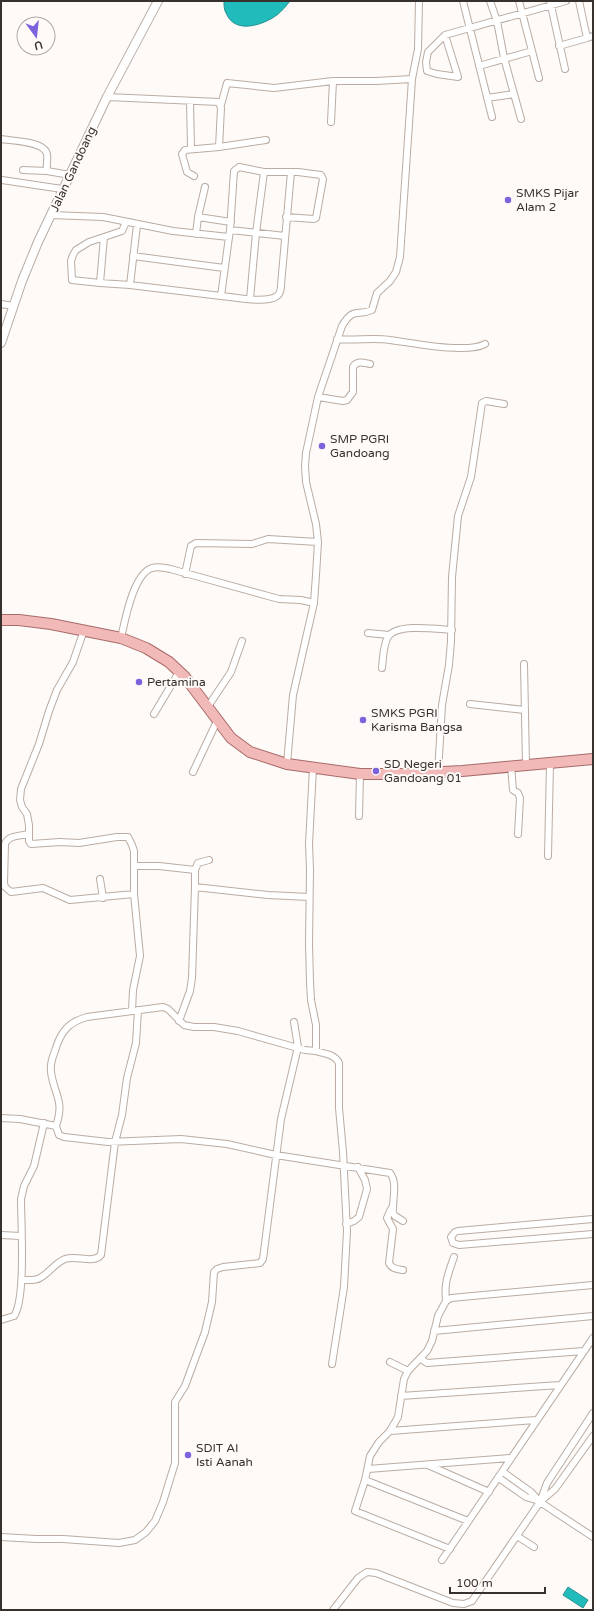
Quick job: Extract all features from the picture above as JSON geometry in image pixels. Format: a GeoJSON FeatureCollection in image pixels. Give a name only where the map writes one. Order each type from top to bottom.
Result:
{"type":"FeatureCollection","features":[{"type":"Feature","properties":{"kind":"main road"},"geometry":{"type":"LineString","coordinates":[[1,620],[19,620],[84,630],[121,638],[146,648],[169,662],[179,672],[231,738],[250,752],[287,764],[360,774],[438,773],[593,759]]}},
{"type":"Feature","properties":{"kind":"street","name":"Jalan Gandoang"},"geometry":{"type":"LineString","coordinates":[[1,343],[28,267],[62,189],[107,97],[158,1]]}},
{"type":"Feature","properties":{"kind":"street"},"geometry":{"type":"LineString","coordinates":[[287,764],[293,695],[314,603],[318,542],[316,524],[308,493],[305,466],[308,441],[318,397],[342,326],[347,318],[356,312],[372,310],[377,293],[390,281],[396,272],[400,256],[412,79],[418,49],[419,1]]}},
{"type":"Feature","properties":{"kind":"street"},"geometry":{"type":"LineString","coordinates":[[462,1],[492,117]]}},
{"type":"Feature","properties":{"kind":"street"},"geometry":{"type":"LineString","coordinates":[[490,1],[497,21],[504,58],[521,120]]}},
{"type":"Feature","properties":{"kind":"street"},"geometry":{"type":"LineString","coordinates":[[519,1],[524,13],[532,51],[540,78]]}},
{"type":"Feature","properties":{"kind":"street"},"geometry":{"type":"LineString","coordinates":[[445,35],[458,77],[427,71],[426,62],[428,52],[445,35],[524,13],[551,3],[566,1]]}},
{"type":"Feature","properties":{"kind":"street"},"geometry":{"type":"LineString","coordinates":[[559,46],[590,37],[579,1]]}},
{"type":"Feature","properties":{"kind":"street"},"geometry":{"type":"LineString","coordinates":[[551,3],[565,69]]}},
{"type":"Feature","properties":{"kind":"street"},"geometry":{"type":"LineString","coordinates":[[479,66],[532,51]]}},
{"type":"Feature","properties":{"kind":"street"},"geometry":{"type":"LineString","coordinates":[[219,147],[221,105],[227,83],[274,88],[333,81],[412,79]]}},
{"type":"Feature","properties":{"kind":"street"},"geometry":{"type":"LineString","coordinates":[[331,122],[333,81]]}},
{"type":"Feature","properties":{"kind":"street"},"geometry":{"type":"LineString","coordinates":[[487,98],[514,94]]}},
{"type":"Feature","properties":{"kind":"street"},"geometry":{"type":"LineString","coordinates":[[107,97],[190,101],[216,100],[221,105]]}},
{"type":"Feature","properties":{"kind":"street"},"geometry":{"type":"LineString","coordinates":[[190,101],[191,148]]}},
{"type":"Feature","properties":{"kind":"street"},"geometry":{"type":"LineString","coordinates":[[1,139],[36,144],[45,149],[48,155],[47,171]]}},
{"type":"Feature","properties":{"kind":"street"},"geometry":{"type":"LineString","coordinates":[[194,176],[187,172],[182,154],[185,150],[191,148],[219,147],[266,140]]}},
{"type":"Feature","properties":{"kind":"street"},"geometry":{"type":"LineString","coordinates":[[221,296],[231,222],[234,171],[239,167],[264,172],[292,172],[319,174],[322,176],[323,179],[316,218],[314,220],[286,217]]}},
{"type":"Feature","properties":{"kind":"street"},"geometry":{"type":"LineString","coordinates":[[23,170],[47,171],[70,175]]}},
{"type":"Feature","properties":{"kind":"street"},"geometry":{"type":"LineString","coordinates":[[250,299],[256,233],[264,172]]}},
{"type":"Feature","properties":{"kind":"street"},"geometry":{"type":"LineString","coordinates":[[126,222],[124,229],[120,232],[89,242],[72,254],[72,280],[269,300],[277,297],[280,293],[282,285],[286,217],[292,172]]}},
{"type":"Feature","properties":{"kind":"street"},"geometry":{"type":"LineString","coordinates":[[2,180],[62,189]]}},
{"type":"Feature","properties":{"kind":"street"},"geometry":{"type":"LineString","coordinates":[[196,234],[198,217],[205,187]]}},
{"type":"Feature","properties":{"kind":"street"},"geometry":{"type":"LineString","coordinates":[[51,215],[103,218],[196,234],[229,237]]}},
{"type":"Feature","properties":{"kind":"street"},"geometry":{"type":"LineString","coordinates":[[198,217],[231,222]]}},
{"type":"Feature","properties":{"kind":"street"},"geometry":{"type":"LineString","coordinates":[[130,285],[137,225]]}},
{"type":"Feature","properties":{"kind":"street"},"geometry":{"type":"LineString","coordinates":[[124,229],[135,236]]}},
{"type":"Feature","properties":{"kind":"street"},"geometry":{"type":"LineString","coordinates":[[230,230],[285,236]]}},
{"type":"Feature","properties":{"kind":"street"},"geometry":{"type":"LineString","coordinates":[[100,284],[104,237]]}},
{"type":"Feature","properties":{"kind":"street"},"geometry":{"type":"LineString","coordinates":[[133,256],[224,268]]}},
{"type":"Feature","properties":{"kind":"street"},"geometry":{"type":"LineString","coordinates":[[1,304],[14,306]]}},
{"type":"Feature","properties":{"kind":"street"},"geometry":{"type":"LineString","coordinates":[[337,339],[390,340],[413,344],[464,348],[478,347],[485,344]]}},
{"type":"Feature","properties":{"kind":"street"},"geometry":{"type":"LineString","coordinates":[[318,397],[343,401],[347,400],[353,392],[354,364],[359,362],[370,364]]}},
{"type":"Feature","properties":{"kind":"street"},"geometry":{"type":"LineString","coordinates":[[438,773],[442,705],[449,666],[452,630],[452,578],[458,516],[471,477],[482,403],[486,401],[504,404]]}},
{"type":"Feature","properties":{"kind":"street"},"geometry":{"type":"LineString","coordinates":[[185,574],[191,546],[196,543],[252,544],[268,539],[318,542]]}},
{"type":"Feature","properties":{"kind":"street"},"geometry":{"type":"LineString","coordinates":[[121,638],[128,607],[136,585],[150,568],[160,567],[228,584],[279,599],[301,600],[314,603]]}},
{"type":"Feature","properties":{"kind":"street"},"geometry":{"type":"LineString","coordinates":[[368,633],[389,635],[408,628],[452,630]]}},
{"type":"Feature","properties":{"kind":"street"},"geometry":{"type":"LineString","coordinates":[[22,1280],[35,1280],[41,1278],[56,1265],[66,1259],[95,1259],[101,1255],[115,1142],[122,1115],[127,1078],[136,1042],[133,990],[140,956],[134,894],[133,880],[135,866],[132,845],[126,836],[79,843],[60,842],[34,844],[30,842],[27,814],[22,807],[20,800],[21,789],[39,744],[49,711],[57,690],[73,662],[84,630]]}},
{"type":"Feature","properties":{"kind":"street"},"geometry":{"type":"LineString","coordinates":[[382,668],[386,640],[389,635]]}},
{"type":"Feature","properties":{"kind":"street"},"geometry":{"type":"LineString","coordinates":[[207,708],[231,672],[242,640]]}},
{"type":"Feature","properties":{"kind":"street"},"geometry":{"type":"LineString","coordinates":[[524,664],[526,765]]}},
{"type":"Feature","properties":{"kind":"street"},"geometry":{"type":"LineString","coordinates":[[154,714],[179,672]]}},
{"type":"Feature","properties":{"kind":"street"},"geometry":{"type":"LineString","coordinates":[[470,704],[524,710]]}},
{"type":"Feature","properties":{"kind":"street"},"geometry":{"type":"LineString","coordinates":[[193,772],[217,721]]}},
{"type":"Feature","properties":{"kind":"street"},"geometry":{"type":"LineString","coordinates":[[548,856],[550,763]]}},
{"type":"Feature","properties":{"kind":"street"},"geometry":{"type":"LineString","coordinates":[[511,766],[514,790],[518,793],[520,798],[518,834]]}},
{"type":"Feature","properties":{"kind":"street"},"geometry":{"type":"LineString","coordinates":[[313,768],[308,844],[310,870],[310,982],[311,1000],[316,1025],[316,1051]]}},
{"type":"Feature","properties":{"kind":"street"},"geometry":{"type":"LineString","coordinates":[[359,816],[360,774]]}},
{"type":"Feature","properties":{"kind":"street"},"geometry":{"type":"LineString","coordinates":[[29,834],[10,838],[5,844],[4,875],[5,887],[8,890],[13,892],[43,888],[70,900],[134,894]]}},
{"type":"Feature","properties":{"kind":"street"},"geometry":{"type":"LineString","coordinates":[[179,1021],[190,991],[192,978],[195,870],[198,863],[209,860]]}},
{"type":"Feature","properties":{"kind":"street"},"geometry":{"type":"LineString","coordinates":[[135,866],[159,866],[195,870]]}},
{"type":"Feature","properties":{"kind":"street"},"geometry":{"type":"LineString","coordinates":[[100,879],[103,898]]}},
{"type":"Feature","properties":{"kind":"street"},"geometry":{"type":"LineString","coordinates":[[195,887],[268,895],[309,897]]}},
{"type":"Feature","properties":{"kind":"street"},"geometry":{"type":"LineString","coordinates":[[332,1364],[344,1288],[346,1224],[343,1164],[344,1152],[339,1108],[340,1087],[338,1060],[316,1051],[305,1050],[238,1031],[214,1027],[194,1027],[184,1025],[165,1008],[92,1015],[81,1018],[62,1032],[58,1038],[50,1064],[51,1074],[60,1103],[59,1118],[56,1126],[59,1135],[101,1142],[181,1140],[227,1144],[276,1155],[343,1164],[390,1173],[394,1184],[393,1213],[403,1221]]}},
{"type":"Feature","properties":{"kind":"street"},"geometry":{"type":"LineString","coordinates":[[1,1537],[119,1543],[130,1542],[141,1538],[155,1521],[164,1502],[175,1463],[175,1402],[185,1386],[205,1332],[212,1302],[214,1272],[217,1269],[260,1262],[262,1260],[280,1119],[298,1047],[294,1022]]}},
{"type":"Feature","properties":{"kind":"street"},"geometry":{"type":"LineString","coordinates":[[1,1118],[20,1119],[56,1126]]}},
{"type":"Feature","properties":{"kind":"street"},"geometry":{"type":"LineString","coordinates":[[1,1320],[14,1316],[17,1312],[22,1280],[21,1198],[24,1186],[34,1166],[44,1123]]}},
{"type":"Feature","properties":{"kind":"street"},"geometry":{"type":"LineString","coordinates":[[346,1224],[359,1217],[367,1189],[365,1180],[358,1167]]}},
{"type":"Feature","properties":{"kind":"street"},"geometry":{"type":"LineString","coordinates":[[393,1206],[387,1218],[393,1229],[389,1264],[396,1269],[403,1270]]}},
{"type":"Feature","properties":{"kind":"street"},"geometry":{"type":"LineString","coordinates":[[593,1219],[458,1231],[452,1234],[451,1237],[453,1243],[459,1245],[593,1234]]}},
{"type":"Feature","properties":{"kind":"street"},"geometry":{"type":"LineString","coordinates":[[1,1234],[21,1236]]}},
{"type":"Feature","properties":{"kind":"street"},"geometry":{"type":"LineString","coordinates":[[446,1301],[446,1281],[454,1257]]}},
{"type":"Feature","properties":{"kind":"street"},"geometry":{"type":"LineString","coordinates":[[450,1549],[354,1511],[365,1480],[370,1456],[379,1442],[390,1431],[398,1417],[404,1379],[408,1371],[421,1359],[432,1341],[438,1316],[446,1301],[451,1298],[593,1285]]}},
{"type":"Feature","properties":{"kind":"street"},"geometry":{"type":"LineString","coordinates":[[434,1331],[593,1316]]}},
{"type":"Feature","properties":{"kind":"street"},"geometry":{"type":"LineString","coordinates":[[442,1560],[593,1338]]}},
{"type":"Feature","properties":{"kind":"street"},"geometry":{"type":"LineString","coordinates":[[421,1359],[427,1363],[584,1351]]}},
{"type":"Feature","properties":{"kind":"street"},"geometry":{"type":"LineString","coordinates":[[390,1362],[408,1371]]}},
{"type":"Feature","properties":{"kind":"street"},"geometry":{"type":"LineString","coordinates":[[401,1396],[560,1385]]}},
{"type":"Feature","properties":{"kind":"street"},"geometry":{"type":"LineString","coordinates":[[540,1502],[546,1484],[593,1413]]}},
{"type":"Feature","properties":{"kind":"street"},"geometry":{"type":"LineString","coordinates":[[390,1431],[536,1420]]}},
{"type":"Feature","properties":{"kind":"street"},"geometry":{"type":"LineString","coordinates":[[333,1610],[358,1578],[367,1572],[376,1573],[453,1603],[464,1604],[472,1601],[540,1502],[555,1489],[593,1436]]}},
{"type":"Feature","properties":{"kind":"street"},"geometry":{"type":"LineString","coordinates":[[368,1469],[511,1458]]}},
{"type":"Feature","properties":{"kind":"street"},"geometry":{"type":"LineString","coordinates":[[426,1465],[489,1492]]}},
{"type":"Feature","properties":{"kind":"street"},"geometry":{"type":"LineString","coordinates":[[503,1472],[531,1492],[540,1502]]}},
{"type":"Feature","properties":{"kind":"street"},"geometry":{"type":"LineString","coordinates":[[498,1478],[526,1497],[540,1502],[593,1537]]}},
{"type":"Feature","properties":{"kind":"street"},"geometry":{"type":"LineString","coordinates":[[365,1480],[468,1521]]}},
{"type":"Feature","properties":{"kind":"street"},"geometry":{"type":"LineString","coordinates":[[517,1536],[534,1547]]}},
{"type":"Feature","properties":{"kind":"water"},"geometry":{"type":"Polygon","coordinates":[[[224,1],[290,1],[281,12],[271,19],[257,25],[242,26],[230,20],[225,10],[224,1]]]}},
{"type":"Feature","properties":{"kind":"water"},"geometry":{"type":"Polygon","coordinates":[[[568,1587],[588,1600],[583,1608],[563,1595],[568,1587]]]}},
{"type":"Feature","properties":{"kind":"place","name":"SMKS Pijar Alam 2"},"geometry":{"type":"Point","coordinates":[508,200]}},
{"type":"Feature","properties":{"kind":"place","name":"SMP PGRI Gandoang"},"geometry":{"type":"Point","coordinates":[322,446]}},
{"type":"Feature","properties":{"kind":"place","name":"Pertamina"},"geometry":{"type":"Point","coordinates":[139,682]}},
{"type":"Feature","properties":{"kind":"place","name":"SMKS PGRI Karisma Bangsa"},"geometry":{"type":"Point","coordinates":[363,720]}},
{"type":"Feature","properties":{"kind":"place","name":"SD Negeri Gandoang 01"},"geometry":{"type":"Point","coordinates":[376,771]}},
{"type":"Feature","properties":{"kind":"place","name":"SDIT Al Isti Aanah"},"geometry":{"type":"Point","coordinates":[188,1455]}}]}
